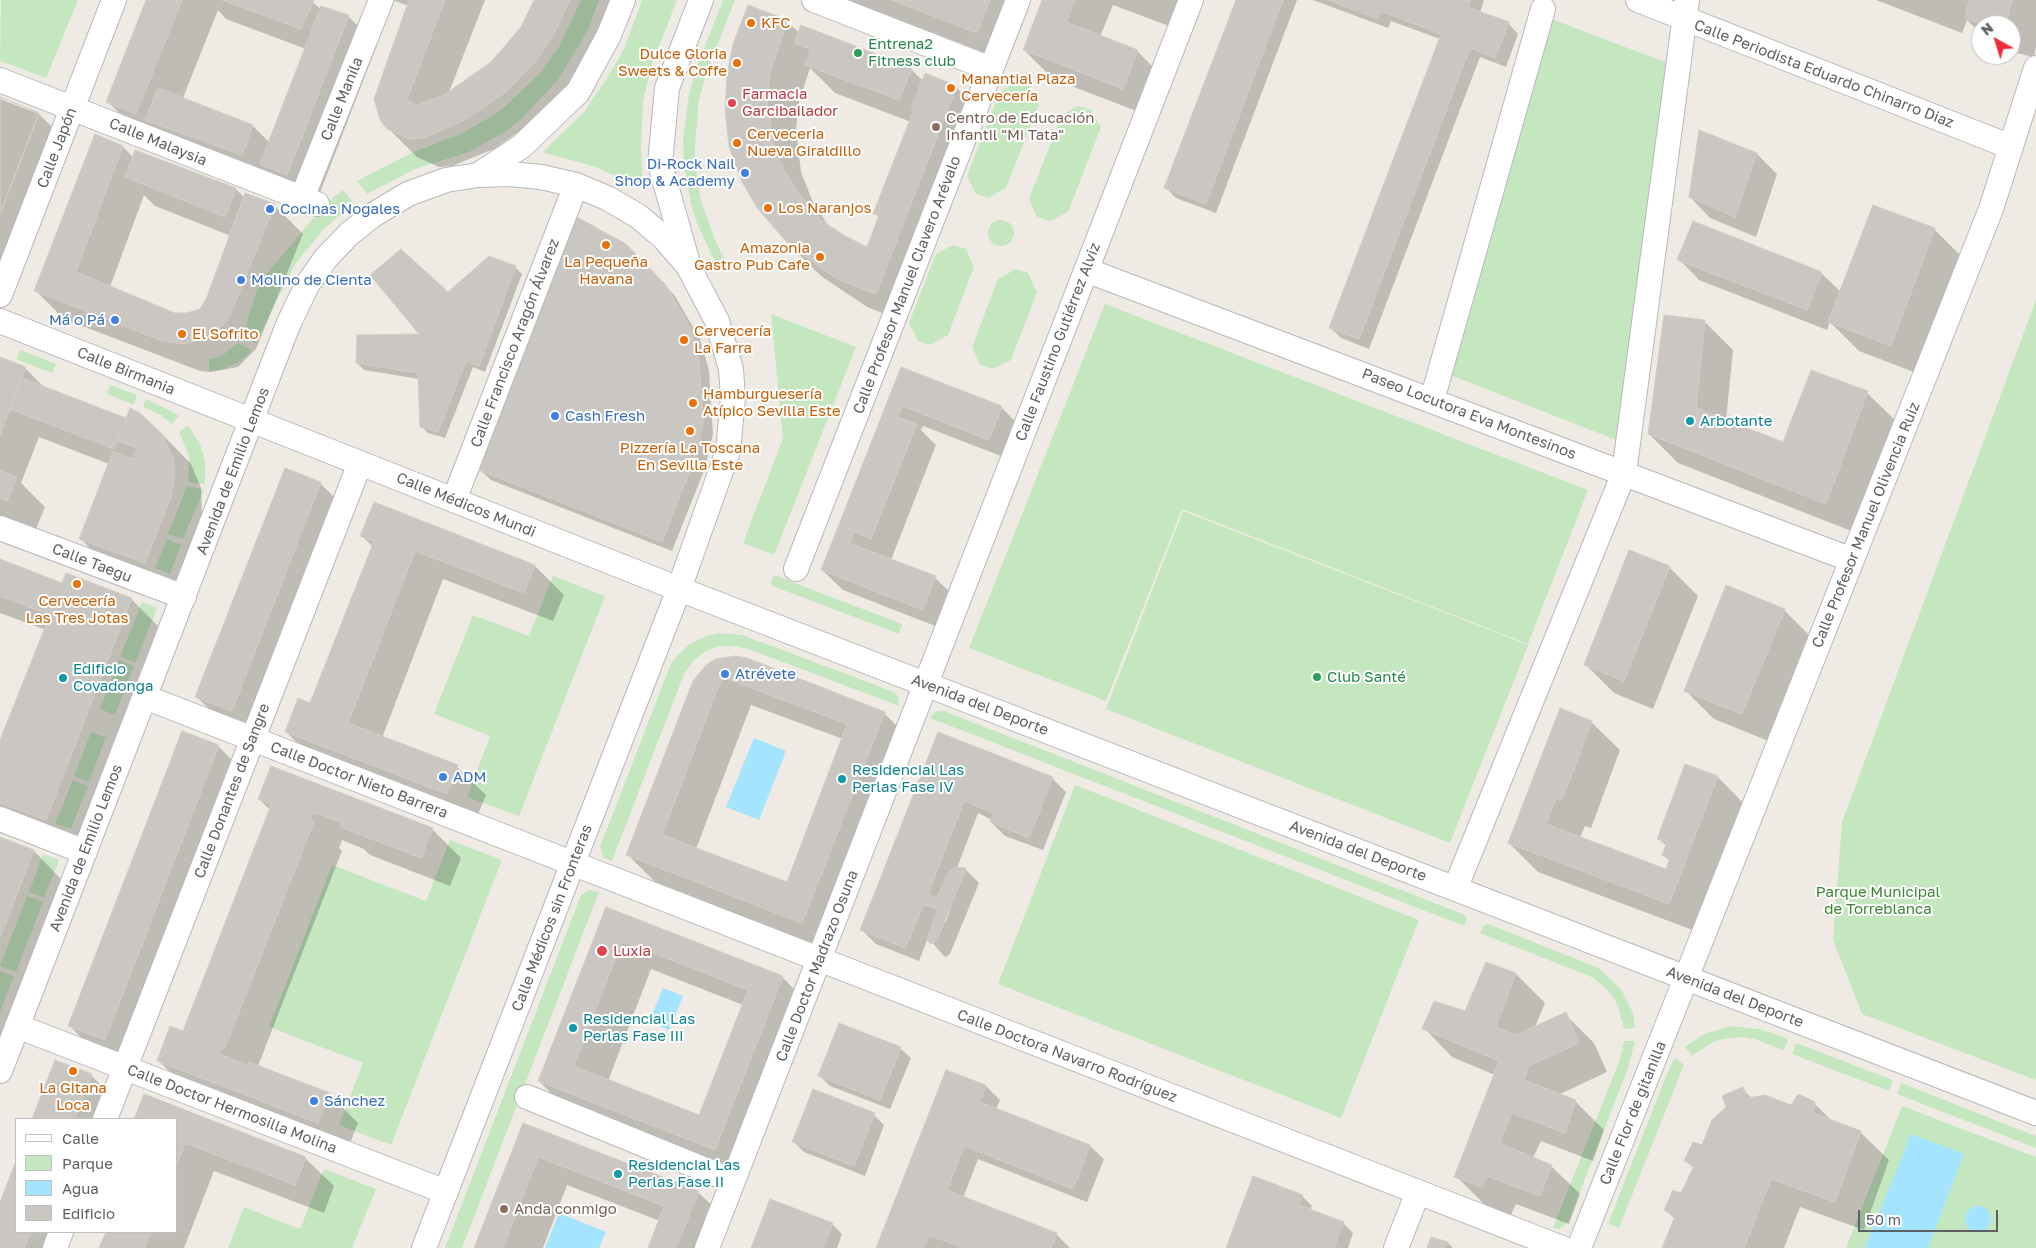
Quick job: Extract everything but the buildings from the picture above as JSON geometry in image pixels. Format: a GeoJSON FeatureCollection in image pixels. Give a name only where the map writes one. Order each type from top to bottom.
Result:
{"type":"FeatureCollection","features":[{"type":"Feature","properties":{"kind":"street","name":"Calle Japón"},"geometry":{"type":"LineString","coordinates":[[0,295],[114,0]]}},
{"type":"Feature","properties":{"kind":"street","name":"Avenida de Emilio Lemos"},"geometry":{"type":"LineString","coordinates":[[0,1071],[288,325],[307,285],[326,258],[349,234],[373,215],[408,194],[446,180],[478,175],[522,146],[578,92],[609,35],[622,0]]}},
{"type":"Feature","properties":{"kind":"street"},"geometry":{"type":"LineString","coordinates":[[688,266],[660,164],[667,88],[701,0]]}},
{"type":"Feature","properties":{"kind":"street"},"geometry":{"type":"LineString","coordinates":[[814,0],[992,69]]}},
{"type":"Feature","properties":{"kind":"street","name":"Calle Profesor Manuel Clavero Arévalo"},"geometry":{"type":"LineString","coordinates":[[796,569],[1018,0]]}},
{"type":"Feature","properties":{"kind":"street","name":"Calle Faustino Gutiérrez Alviz"},"geometry":{"type":"LineString","coordinates":[[925,683],[1191,0]]}},
{"type":"Feature","properties":{"kind":"street","name":"Calle Periodista Eduardo Chinarro Diaz"},"geometry":{"type":"LineString","coordinates":[[1638,0],[1685,9],[2011,147]]}},
{"type":"Feature","properties":{"kind":"street","name":"Calle Manila"},"geometry":{"type":"LineString","coordinates":[[309,201],[379,1]]}},
{"type":"Feature","properties":{"kind":"street"},"geometry":{"type":"LineString","coordinates":[[1432,400],[1543,9]]}},
{"type":"Feature","properties":{"kind":"street"},"geometry":{"type":"LineString","coordinates":[[1455,889],[1624,473],[1685,9]]}},
{"type":"Feature","properties":{"kind":"street","name":"Calle Profesor Manuel Olivencia Ruiz"},"geometry":{"type":"LineString","coordinates":[[1686,978],[1991,209],[2036,68]]}},
{"type":"Feature","properties":{"kind":"street","name":"Calle Malaysia"},"geometry":{"type":"LineString","coordinates":[[0,80],[309,201]]}},
{"type":"Feature","properties":{"kind":"street"},"geometry":{"type":"LineString","coordinates":[[478,175],[509,174],[541,177],[576,185],[607,198],[638,216],[664,238],[688,266]]}},
{"type":"Feature","properties":{"kind":"street","name":"Calle Francisco Aragón Álvarez"},"geometry":{"type":"LineString","coordinates":[[454,500],[576,185]]}},
{"type":"Feature","properties":{"kind":"street","name":"Calle Médicos sin Fronteras"},"geometry":{"type":"LineString","coordinates":[[424,1248],[679,589],[728,451],[733,398],[731,369],[718,320],[688,266]]}},
{"type":"Feature","properties":{"kind":"street","name":"Paseo Locutora Eva Montesinos"},"geometry":{"type":"LineString","coordinates":[[1086,270],[1852,560]]}},
{"type":"Feature","properties":{"kind":"street","name":"Calle Birmania"},"geometry":{"type":"LineString","coordinates":[[0,321],[252,421]]}},
{"type":"Feature","properties":{"kind":"street","name":"Calle Médicos Mundi"},"geometry":{"type":"LineString","coordinates":[[252,421],[679,589]]}},
{"type":"Feature","properties":{"kind":"street","name":"Calle Donantes de Sangre"},"geometry":{"type":"LineString","coordinates":[[105,1118],[360,463]]}},
{"type":"Feature","properties":{"kind":"street","name":"Calle Taegu"},"geometry":{"type":"LineString","coordinates":[[0,528],[184,597]]}},
{"type":"Feature","properties":{"kind":"street","name":"Avenida del Deporte"},"geometry":{"type":"LineString","coordinates":[[679,589],[2036,1114]]}},
{"type":"Feature","properties":{"kind":"street","name":"Calle Doctor Madrazo Osuna"},"geometry":{"type":"LineString","coordinates":[[707,1248],[820,960],[925,683]]}},
{"type":"Feature","properties":{"kind":"street","name":"Calle Doctor Nieto Barrera"},"geometry":{"type":"LineString","coordinates":[[145,697],[573,863]]}},
{"type":"Feature","properties":{"kind":"street"},"geometry":{"type":"LineString","coordinates":[[0,819],[85,852]]}},
{"type":"Feature","properties":{"kind":"street","name":"Calle Doctora Navarro Rodríguez"},"geometry":{"type":"LineString","coordinates":[[573,863],[1562,1248]]}},
{"type":"Feature","properties":{"kind":"street","name":"Calle Flor de gitanilla"},"geometry":{"type":"LineString","coordinates":[[1580,1248],[1686,978]]}},
{"type":"Feature","properties":{"kind":"street","name":"Calle Doctor Hermosilla Molina"},"geometry":{"type":"LineString","coordinates":[[18,1026],[446,1192]]}},
{"type":"Feature","properties":{"kind":"street"},"geometry":{"type":"LineString","coordinates":[[527,1097],[733,1181]]}},
{"type":"Feature","properties":{"kind":"street"},"geometry":{"type":"LineString","coordinates":[[1396,1248],[1418,1192]]}},
{"type":"Feature","properties":{"kind":"street"},"geometry":{"type":"LineString","coordinates":[[55,1248],[61,1233]]}},
{"type":"Feature","properties":{"kind":"green space"},"geometry":{"type":"Polygon","coordinates":[[[1,0],[78,0],[46,78],[0,61],[1,0]]]}},
{"type":"Feature","properties":{"kind":"green space"},"geometry":{"type":"Polygon","coordinates":[[[581,0],[599,0],[588,30],[558,80],[521,119],[508,130],[469,152],[415,169],[367,194],[357,181],[409,154],[463,133],[497,113],[511,101],[540,73],[559,47],[581,0]]]}},
{"type":"Feature","properties":{"kind":"green space"},"geometry":{"type":"Polygon","coordinates":[[[642,0],[677,0],[652,64],[643,101],[641,147],[643,187],[640,188],[596,167],[545,153],[545,150],[583,113],[606,80],[624,49],[642,0]]]}},
{"type":"Feature","properties":{"kind":"green space"},"geometry":{"type":"Polygon","coordinates":[[[723,0],[735,0],[706,74],[699,100],[695,144],[695,164],[701,201],[716,243],[726,261],[717,266],[696,221],[691,204],[684,165],[683,141],[689,94],[696,69],[723,0]]]}},
{"type":"Feature","properties":{"kind":"green space"},"geometry":{"type":"Polygon","coordinates":[[[1549,18],[1667,63],[1619,441],[1450,375],[1549,18]]]}},
{"type":"Feature","properties":{"kind":"green space"},"geometry":{"type":"Polygon","coordinates":[[[1016,83],[1029,86],[1039,104],[1006,188],[988,198],[976,194],[967,176],[1000,91],[1016,83]]]}},
{"type":"Feature","properties":{"kind":"green space"},"geometry":{"type":"Polygon","coordinates":[[[1078,106],[1091,110],[1101,127],[1068,212],[1050,221],[1037,217],[1029,199],[1062,115],[1078,106]]]}},
{"type":"Feature","properties":{"kind":"green space"},"geometry":{"type":"Polygon","coordinates":[[[343,190],[354,203],[325,228],[295,264],[256,343],[242,337],[256,293],[264,277],[324,205],[343,190]]]}},
{"type":"Feature","properties":{"kind":"green space"},"geometry":{"type":"Polygon","coordinates":[[[1001,220],[1010,224],[1014,233],[1010,242],[1001,246],[992,242],[988,233],[992,224],[1001,220]]]}},
{"type":"Feature","properties":{"kind":"green space"},"geometry":{"type":"Polygon","coordinates":[[[953,245],[966,249],[974,267],[948,335],[930,345],[918,341],[909,323],[936,254],[953,245]]]}},
{"type":"Feature","properties":{"kind":"green space"},"geometry":{"type":"Polygon","coordinates":[[[1016,269],[1028,273],[1037,292],[1011,360],[993,369],[980,365],[972,347],[998,279],[1016,269]]]}},
{"type":"Feature","properties":{"kind":"green space","name":"Parque Municipal de Torreblanca"},"geometry":{"type":"Polygon","coordinates":[[[2036,300],[2036,1080],[1862,1014],[1833,940],[1842,822],[2036,300]]]}},
{"type":"Feature","properties":{"kind":"green space"},"geometry":{"type":"Polygon","coordinates":[[[1105,304],[1588,490],[1528,644],[1182,509],[1106,701],[969,648],[1105,304]]]}},
{"type":"Feature","properties":{"kind":"green space"},"geometry":{"type":"Polygon","coordinates":[[[771,314],[856,347],[774,555],[743,543],[783,438],[771,314]]]}},
{"type":"Feature","properties":{"kind":"green space"},"geometry":{"type":"Polygon","coordinates":[[[238,343],[252,350],[240,361],[224,369],[209,372],[209,359],[220,357],[238,343]]]}},
{"type":"Feature","properties":{"kind":"green space"},"geometry":{"type":"Polygon","coordinates":[[[20,350],[56,364],[52,373],[16,359],[20,350]]]}},
{"type":"Feature","properties":{"kind":"green space"},"geometry":{"type":"Polygon","coordinates":[[[110,385],[137,395],[134,405],[107,394],[110,385]]]}},
{"type":"Feature","properties":{"kind":"green space"},"geometry":{"type":"Polygon","coordinates":[[[146,399],[179,416],[172,424],[159,414],[143,407],[146,399]]]}},
{"type":"Feature","properties":{"kind":"green space"},"geometry":{"type":"Polygon","coordinates":[[[188,425],[201,446],[205,461],[205,484],[188,482],[189,456],[179,432],[188,425]]]}},
{"type":"Feature","properties":{"kind":"green space"},"geometry":{"type":"Polygon","coordinates":[[[187,486],[204,489],[183,539],[168,534],[187,486]]]}},
{"type":"Feature","properties":{"kind":"green space","name":"Club Santé"},"geometry":{"type":"Polygon","coordinates":[[[1183,511],[1528,645],[1450,843],[1106,709],[1183,511]]]}},
{"type":"Feature","properties":{"kind":"green space"},"geometry":{"type":"Polygon","coordinates":[[[167,539],[181,545],[170,574],[155,568],[167,539]]]}},
{"type":"Feature","properties":{"kind":"green space"},"geometry":{"type":"Polygon","coordinates":[[[774,575],[902,624],[899,634],[770,585],[774,575]]]}},
{"type":"Feature","properties":{"kind":"green space"},"geometry":{"type":"Polygon","coordinates":[[[553,576],[605,596],[519,816],[467,797],[490,736],[434,714],[473,615],[529,636],[553,576]]]}},
{"type":"Feature","properties":{"kind":"green space"},"geometry":{"type":"Polygon","coordinates":[[[142,602],[157,608],[135,663],[120,657],[142,602]]]}},
{"type":"Feature","properties":{"kind":"green space"},"geometry":{"type":"Polygon","coordinates":[[[719,633],[742,635],[894,692],[898,696],[899,706],[751,650],[736,646],[719,646],[706,651],[694,660],[684,674],[612,861],[604,858],[600,847],[670,666],[677,656],[690,644],[706,636],[719,633]]]}},
{"type":"Feature","properties":{"kind":"green space"},"geometry":{"type":"Polygon","coordinates":[[[119,660],[134,666],[115,715],[100,709],[119,660]]]}},
{"type":"Feature","properties":{"kind":"green space"},"geometry":{"type":"Polygon","coordinates":[[[936,711],[944,711],[1465,915],[1467,919],[1464,926],[930,718],[936,711]]]}},
{"type":"Feature","properties":{"kind":"green space"},"geometry":{"type":"Polygon","coordinates":[[[91,732],[106,737],[89,782],[74,776],[91,732]]]}},
{"type":"Feature","properties":{"kind":"green space"},"geometry":{"type":"Polygon","coordinates":[[[73,780],[88,786],[71,829],[55,824],[73,780]]]}},
{"type":"Feature","properties":{"kind":"green space"},"geometry":{"type":"Polygon","coordinates":[[[1075,785],[1419,920],[1341,1118],[998,984],[1075,785]]]}},
{"type":"Feature","properties":{"kind":"green space"},"geometry":{"type":"Polygon","coordinates":[[[450,840],[502,860],[391,1145],[339,1125],[363,1063],[269,1027],[332,865],[426,901],[450,840]]]}},
{"type":"Feature","properties":{"kind":"green space"},"geometry":{"type":"Polygon","coordinates":[[[43,854],[59,860],[44,898],[29,892],[43,854]]]}},
{"type":"Feature","properties":{"kind":"green space"},"geometry":{"type":"Polygon","coordinates":[[[589,890],[599,892],[462,1248],[445,1248],[581,895],[589,890]]]}},
{"type":"Feature","properties":{"kind":"green space"},"geometry":{"type":"Polygon","coordinates":[[[27,896],[43,902],[16,972],[0,966],[27,896]]]}},
{"type":"Feature","properties":{"kind":"green space"},"geometry":{"type":"Polygon","coordinates":[[[1488,924],[1599,968],[1621,989],[1633,1013],[1635,1028],[1624,1029],[1618,1006],[1612,995],[1594,978],[1480,933],[1483,926],[1488,924]]]}},
{"type":"Feature","properties":{"kind":"green space"},"geometry":{"type":"Polygon","coordinates":[[[0,971],[14,976],[0,1012],[0,971]]]}},
{"type":"Feature","properties":{"kind":"green space"},"geometry":{"type":"Polygon","coordinates":[[[1731,1026],[1760,1029],[1788,1039],[1784,1051],[1758,1040],[1742,1037],[1723,1039],[1711,1043],[1692,1056],[1685,1047],[1704,1034],[1731,1026]]]}},
{"type":"Feature","properties":{"kind":"green space"},"geometry":{"type":"Polygon","coordinates":[[[1624,1041],[1635,1041],[1627,1071],[1568,1222],[1559,1229],[1553,1228],[1620,1059],[1624,1041]]]}},
{"type":"Feature","properties":{"kind":"green space"},"geometry":{"type":"Polygon","coordinates":[[[1796,1043],[1893,1080],[1889,1091],[1792,1054],[1796,1043]]]}},
{"type":"Feature","properties":{"kind":"green space"},"geometry":{"type":"Polygon","coordinates":[[[1675,1058],[1684,1065],[1619,1228],[1608,1224],[1668,1071],[1675,1058]]]}},
{"type":"Feature","properties":{"kind":"green space"},"geometry":{"type":"Polygon","coordinates":[[[1901,1083],[2036,1136],[2036,1148],[1897,1094],[1901,1083]]]}},
{"type":"Feature","properties":{"kind":"green space"},"geometry":{"type":"Polygon","coordinates":[[[1902,1106],[2036,1157],[2036,1248],[1846,1248],[1902,1106]]]}},
{"type":"Feature","properties":{"kind":"green space"},"geometry":{"type":"Polygon","coordinates":[[[324,1169],[376,1189],[352,1248],[228,1248],[244,1207],[300,1229],[324,1169]]]}},
{"type":"Feature","properties":{"kind":"water"},"geometry":{"type":"Polygon","coordinates":[[[754,738],[786,751],[759,820],[726,807],[754,738]]]}},
{"type":"Feature","properties":{"kind":"water"},"geometry":{"type":"Polygon","coordinates":[[[663,988],[683,996],[669,1030],[649,1022],[663,988]]]}},
{"type":"Feature","properties":{"kind":"water"},"geometry":{"type":"Polygon","coordinates":[[[1911,1134],[1964,1154],[1928,1248],[1865,1248],[1911,1134]]]}},
{"type":"Feature","properties":{"kind":"water"},"geometry":{"type":"Polygon","coordinates":[[[1978,1206],[1987,1210],[1991,1219],[1987,1228],[1978,1232],[1969,1228],[1965,1219],[1969,1210],[1978,1206]]]}},
{"type":"Feature","properties":{"kind":"water"},"geometry":{"type":"Polygon","coordinates":[[[559,1213],[606,1232],[599,1248],[545,1248],[559,1213]]]}},
{"type":"Feature","properties":{"kind":"place","name":"KFC"},"geometry":{"type":"Point","coordinates":[751,23]}},
{"type":"Feature","properties":{"kind":"place","name":"Entrena2 Fitness club"},"geometry":{"type":"Point","coordinates":[858,53]}},
{"type":"Feature","properties":{"kind":"place","name":"Dulce Gloria Sweets & Coffe"},"geometry":{"type":"Point","coordinates":[737,63]}},
{"type":"Feature","properties":{"kind":"place","name":"Manantial Plaza Cervecería"},"geometry":{"type":"Point","coordinates":[951,88]}},
{"type":"Feature","properties":{"kind":"place","name":"Farmacia Garcibailador"},"geometry":{"type":"Point","coordinates":[732,103]}},
{"type":"Feature","properties":{"kind":"place","name":"Centro de Educación Infantil \"Mi Tata\""},"geometry":{"type":"Point","coordinates":[936,127]}},
{"type":"Feature","properties":{"kind":"place","name":"Cerveceria Nueva Giraldillo"},"geometry":{"type":"Point","coordinates":[737,143]}},
{"type":"Feature","properties":{"kind":"place","name":"Di-Rock Nail Shop & Academy"},"geometry":{"type":"Point","coordinates":[745,173]}},
{"type":"Feature","properties":{"kind":"place","name":"Los Naranjos"},"geometry":{"type":"Point","coordinates":[768,208]}},
{"type":"Feature","properties":{"kind":"place","name":"Cocinas Nogales"},"geometry":{"type":"Point","coordinates":[270,209]}},
{"type":"Feature","properties":{"kind":"place","name":"La Pequeña Havana"},"geometry":{"type":"Point","coordinates":[606,245]}},
{"type":"Feature","properties":{"kind":"place","name":"Amazonia Gastro Pub Cafe"},"geometry":{"type":"Point","coordinates":[820,257]}},
{"type":"Feature","properties":{"kind":"place","name":"Molino de Cienta"},"geometry":{"type":"Point","coordinates":[241,280]}},
{"type":"Feature","properties":{"kind":"place","name":"Má o Pá"},"geometry":{"type":"Point","coordinates":[115,320]}},
{"type":"Feature","properties":{"kind":"place","name":"El Sofrito"},"geometry":{"type":"Point","coordinates":[182,334]}},
{"type":"Feature","properties":{"kind":"place","name":"Cervecería La Farra"},"geometry":{"type":"Point","coordinates":[684,340]}},
{"type":"Feature","properties":{"kind":"place","name":"Hamburguesería Atípico Sevilla Este"},"geometry":{"type":"Point","coordinates":[693,403]}},
{"type":"Feature","properties":{"kind":"place","name":"Cash Fresh"},"geometry":{"type":"Point","coordinates":[555,416]}},
{"type":"Feature","properties":{"kind":"place","name":"Arbotante"},"geometry":{"type":"Point","coordinates":[1690,421]}},
{"type":"Feature","properties":{"kind":"place","name":"Pizzería La Toscana En Sevilla Este"},"geometry":{"type":"Point","coordinates":[690,431]}},
{"type":"Feature","properties":{"kind":"place","name":"Cervecería Las Tres Jotas"},"geometry":{"type":"Point","coordinates":[77,584]}},
{"type":"Feature","properties":{"kind":"place","name":"Atrévete"},"geometry":{"type":"Point","coordinates":[725,674]}},
{"type":"Feature","properties":{"kind":"place","name":"Club Santé"},"geometry":{"type":"Point","coordinates":[1317,677]}},
{"type":"Feature","properties":{"kind":"place","name":"Edificio Covadonga"},"geometry":{"type":"Point","coordinates":[63,678]}},
{"type":"Feature","properties":{"kind":"place","name":"ADM"},"geometry":{"type":"Point","coordinates":[443,777]}},
{"type":"Feature","properties":{"kind":"place","name":"Residencial Las Perlas Fase IV"},"geometry":{"type":"Point","coordinates":[842,779]}},
{"type":"Feature","properties":{"kind":"place","name":"Luxia"},"geometry":{"type":"Point","coordinates":[602,951]}},
{"type":"Feature","properties":{"kind":"place","name":"Residencial Las Perlas Fase III"},"geometry":{"type":"Point","coordinates":[573,1028]}},
{"type":"Feature","properties":{"kind":"place","name":"La Gitana Loca"},"geometry":{"type":"Point","coordinates":[73,1071]}},
{"type":"Feature","properties":{"kind":"place","name":"Sánchez"},"geometry":{"type":"Point","coordinates":[314,1101]}},
{"type":"Feature","properties":{"kind":"place","name":"Residencial Las Perlas Fase II"},"geometry":{"type":"Point","coordinates":[618,1174]}},
{"type":"Feature","properties":{"kind":"place","name":"Anda conmigo"},"geometry":{"type":"Point","coordinates":[504,1209]}}]}
